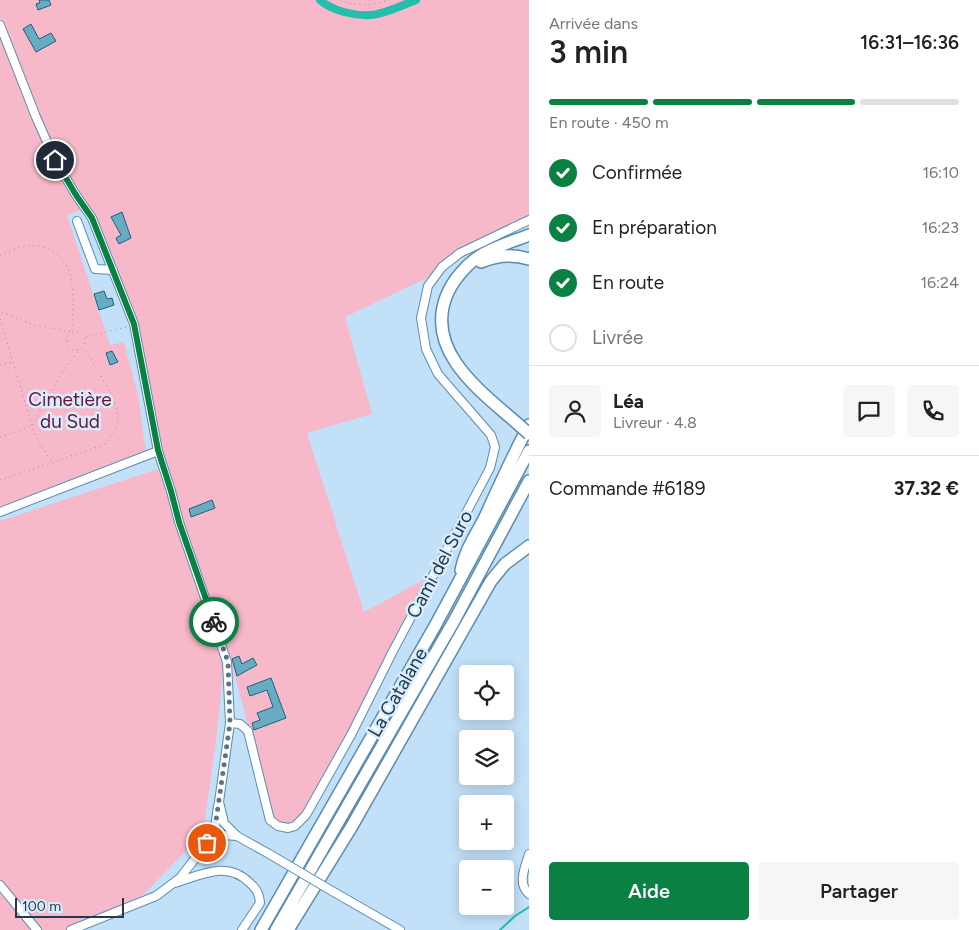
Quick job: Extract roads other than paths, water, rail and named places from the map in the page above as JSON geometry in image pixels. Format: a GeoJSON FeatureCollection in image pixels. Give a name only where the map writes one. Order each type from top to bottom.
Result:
{"type":"FeatureCollection","features":[{"type":"Feature","properties":{"kind":"highway"},"geometry":{"type":"LineString","coordinates":[[529,235],[482,254],[466,268],[453,282],[442,306],[441,322],[444,341],[451,356],[462,371],[482,392],[524,425],[529,434]]}},
{"type":"Feature","properties":{"kind":"highway"},"geometry":{"type":"LineString","coordinates":[[466,268],[490,258],[511,255],[529,259]]}},
{"type":"Feature","properties":{"kind":"highway"},"geometry":{"type":"LineString","coordinates":[[458,582],[464,556],[484,519],[524,425]]}},
{"type":"Feature","properties":{"kind":"highway","name":"La Catalane"},"geometry":{"type":"LineString","coordinates":[[261,930],[458,582],[529,452]]}},
{"type":"Feature","properties":{"kind":"highway","name":"La Catalane"},"geometry":{"type":"LineString","coordinates":[[276,930],[454,621],[529,481]]}},
{"type":"Feature","properties":{"kind":"highway"},"geometry":{"type":"LineString","coordinates":[[288,930],[356,818],[491,581],[505,564],[529,546]]}},
{"type":"Feature","properties":{"kind":"street"},"geometry":{"type":"LineString","coordinates":[[0,25],[55,160],[92,218],[134,324],[158,450],[179,522],[228,662],[230,723],[215,828],[207,843],[180,878],[156,896],[71,930]]}},
{"type":"Feature","properties":{"kind":"street","name":"Cami del Suro"},"geometry":{"type":"LineString","coordinates":[[230,723],[240,724],[248,731],[270,820],[278,826],[288,828],[295,826],[306,815],[351,735],[393,651],[490,468],[495,447],[490,435],[438,374],[426,349],[421,318],[428,286],[442,267],[460,253],[529,220]]}},
{"type":"Feature","properties":{"kind":"street"},"geometry":{"type":"LineString","coordinates":[[77,221],[95,269],[113,270]]}},
{"type":"Feature","properties":{"kind":"street"},"geometry":{"type":"LineString","coordinates":[[0,512],[158,450]]}},
{"type":"Feature","properties":{"kind":"street"},"geometry":{"type":"LineString","coordinates":[[219,802],[224,823],[237,836],[400,930]]}},
{"type":"Feature","properties":{"kind":"street"},"geometry":{"type":"LineString","coordinates":[[207,843],[222,835],[237,836]]}},
{"type":"Feature","properties":{"kind":"street"},"geometry":{"type":"LineString","coordinates":[[529,854],[522,884],[529,894]]}},
{"type":"Feature","properties":{"kind":"street"},"geometry":{"type":"LineString","coordinates":[[171,885],[217,870],[229,870],[245,878],[259,892],[260,903],[242,930]]}},
{"type":"Feature","properties":{"kind":"street"},"geometry":{"type":"LineString","coordinates":[[0,885],[37,930]]}},
{"type":"Feature","properties":{"kind":"waterway"},"geometry":{"type":"LineString","coordinates":[[320,0],[337,10],[365,15],[382,13],[416,0]]}},
{"type":"Feature","properties":{"kind":"waterway"},"geometry":{"type":"LineString","coordinates":[[500,930],[515,916],[529,907]]}},
{"type":"Feature","properties":{"kind":"park label","name":"Cimetière du Sud"},"geometry":{"type":"Point","coordinates":[70,410]}}]}
